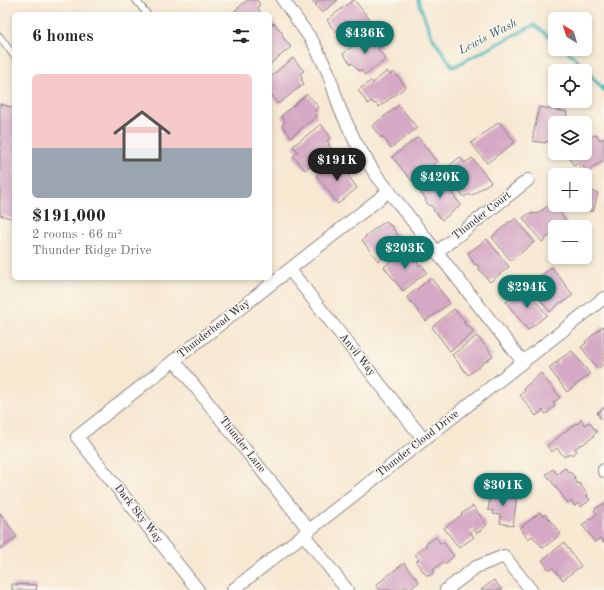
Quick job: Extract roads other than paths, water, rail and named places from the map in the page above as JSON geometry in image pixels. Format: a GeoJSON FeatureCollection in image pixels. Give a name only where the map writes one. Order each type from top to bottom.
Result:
{"type":"FeatureCollection","features":[{"type":"Feature","properties":{"kind":"street"},"geometry":{"type":"LineString","coordinates":[[283,0],[313,42],[328,72],[340,109],[355,141],[374,172],[523,362]]}},
{"type":"Feature","properties":{"kind":"street","name":"Thunder Court"},"geometry":{"type":"LineString","coordinates":[[437,252],[528,180]]}},
{"type":"Feature","properties":{"kind":"street","name":"Thunderhead Way"},"geometry":{"type":"LineString","coordinates":[[77,437],[389,191]]}},
{"type":"Feature","properties":{"kind":"street","name":"Anvil Way"},"geometry":{"type":"LineString","coordinates":[[290,270],[424,440]]}},
{"type":"Feature","properties":{"kind":"street","name":"Thunder Cloud Drive"},"geometry":{"type":"LineString","coordinates":[[233,590],[604,298]]}},
{"type":"Feature","properties":{"kind":"street","name":"Thunder Lane"},"geometry":{"type":"LineString","coordinates":[[174,360],[306,532],[347,590]]}},
{"type":"Feature","properties":{"kind":"street","name":"Dark Sky Way"},"geometry":{"type":"LineString","coordinates":[[77,437],[198,590]]}},
{"type":"Feature","properties":{"kind":"street"},"geometry":{"type":"LineString","coordinates":[[446,590],[476,567],[504,556],[531,590]]}},
{"type":"Feature","properties":{"kind":"lane"},"geometry":{"type":"LineString","coordinates":[[136,0],[145,12]]}},
{"type":"Feature","properties":{"kind":"lane"},"geometry":{"type":"LineString","coordinates":[[0,37],[12,53]]}},
{"type":"Feature","properties":{"kind":"waterway","name":"Lewis Wash"},"geometry":{"type":"LineString","coordinates":[[418,0],[432,37],[453,67],[534,25],[548,36]]}},
{"type":"Feature","properties":{"kind":"waterway","name":"Lewis Wash"},"geometry":{"type":"LineString","coordinates":[[573,56],[604,90]]}}]}
